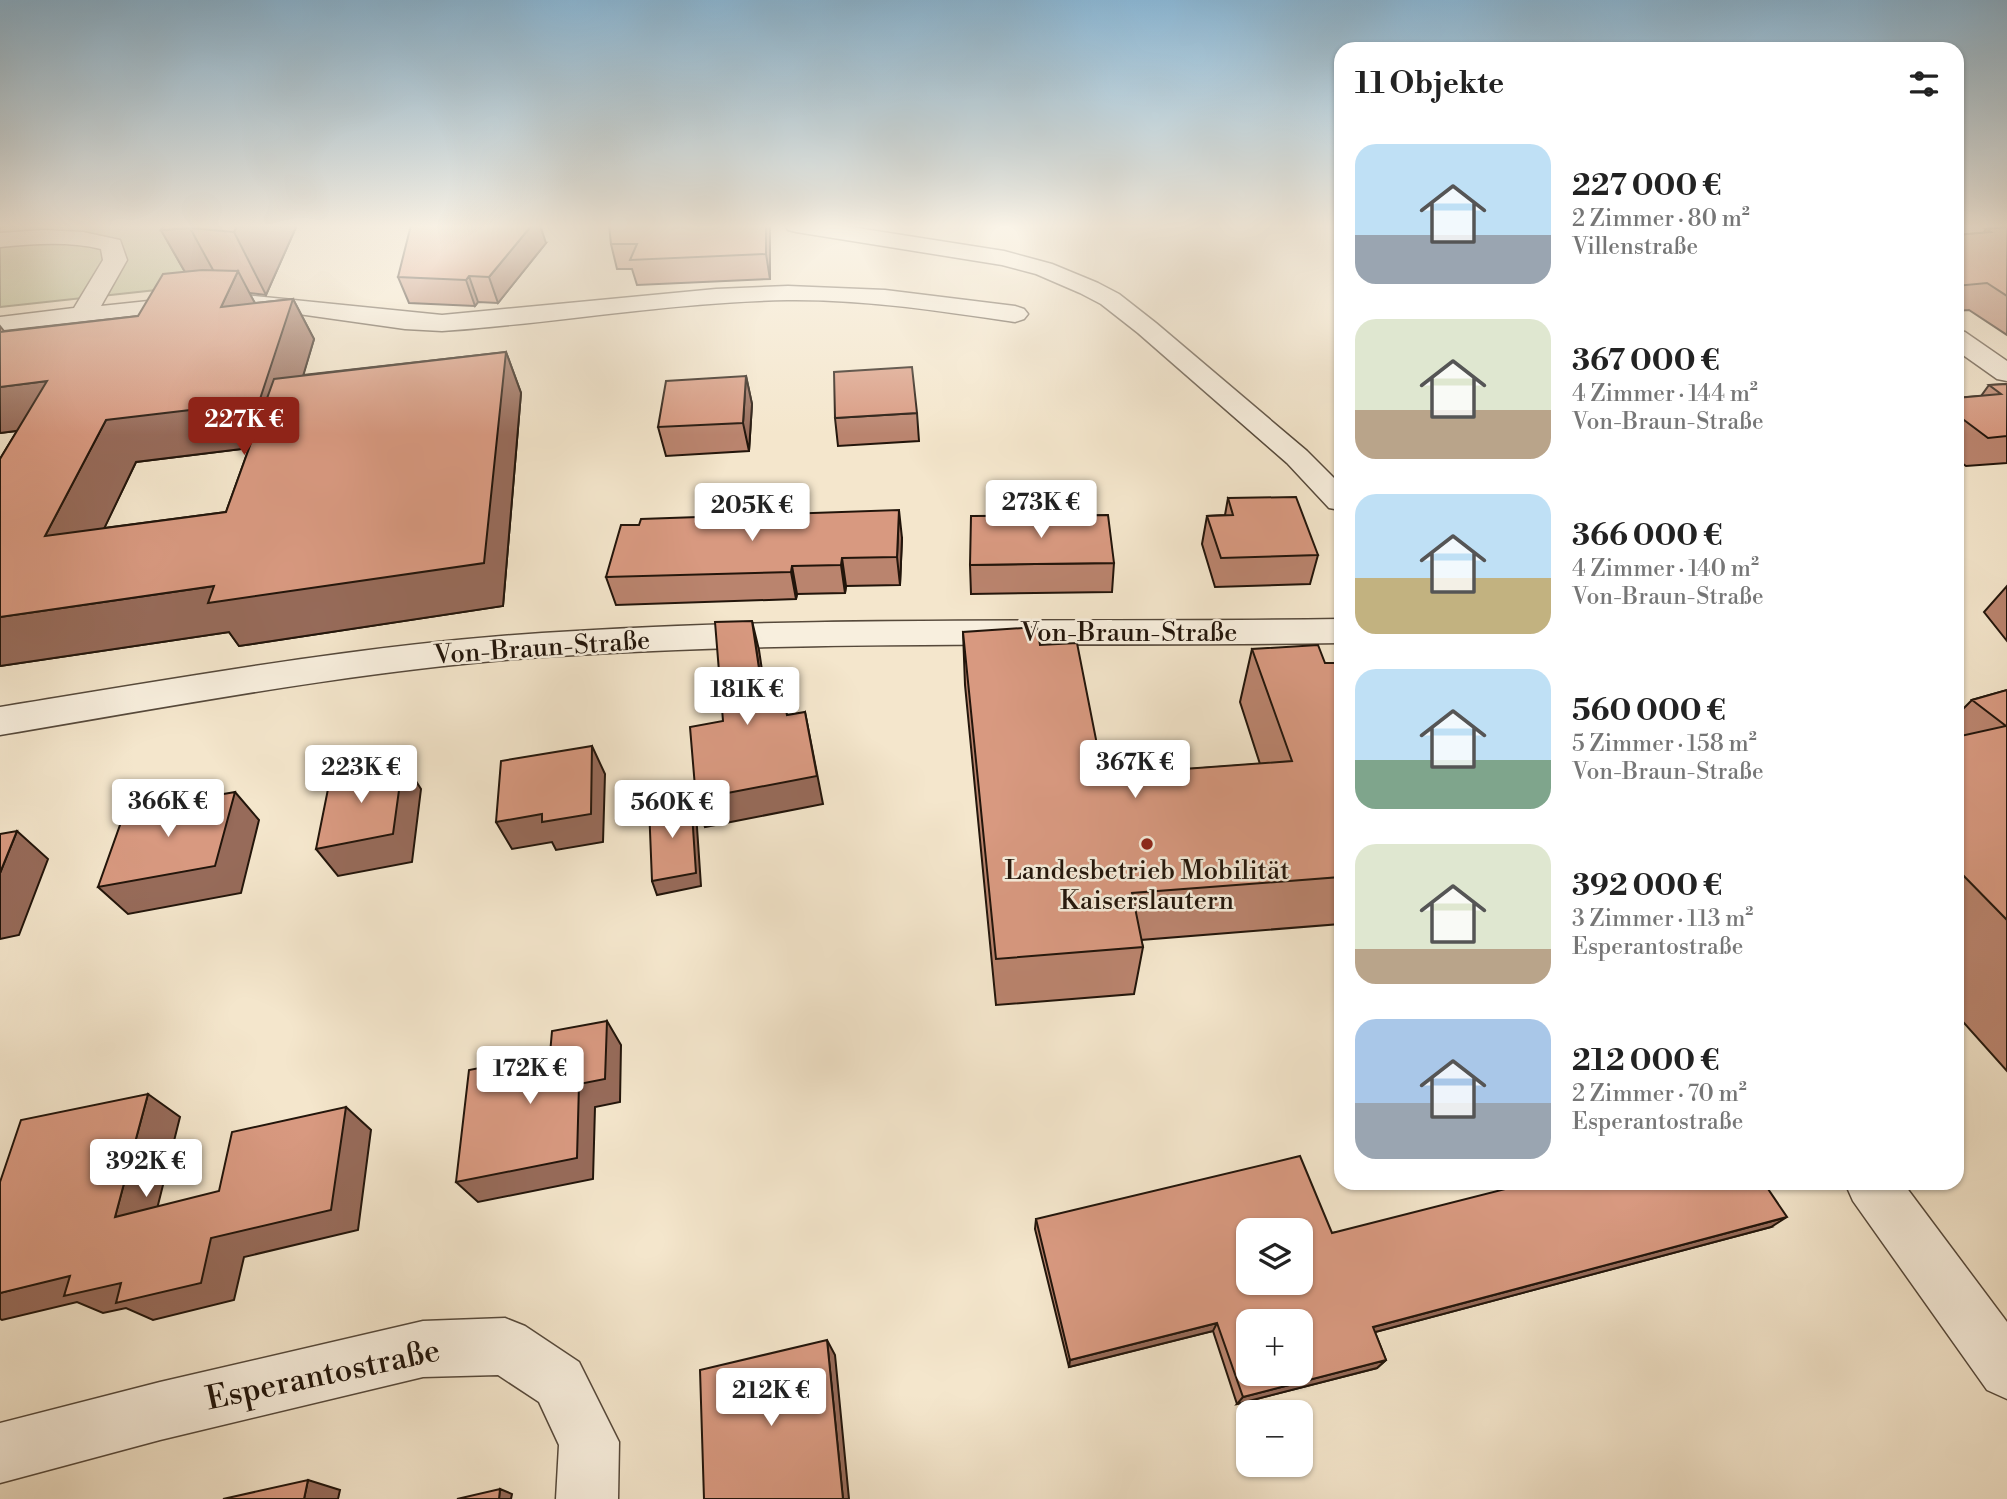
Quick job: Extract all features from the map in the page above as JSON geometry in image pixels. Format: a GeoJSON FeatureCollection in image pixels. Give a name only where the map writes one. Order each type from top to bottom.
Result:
{"type":"FeatureCollection","features":[{"type":"Feature","properties":{"kind":"street"},"geometry":{"type":"LineString","coordinates":[[83,315],[95,295]]}},
{"type":"Feature","properties":{"kind":"street"},"geometry":{"type":"LineString","coordinates":[[0,325],[223,300],[263,302],[405,321],[442,323],[746,295]]}},
{"type":"Feature","properties":{"kind":"street"},"geometry":{"type":"LineString","coordinates":[[849,295],[923,301],[1015,314]]}},
{"type":"Feature","properties":{"kind":"street"},"geometry":{"type":"LineString","coordinates":[[1102,295],[1147,328],[1297,457],[1334,495]]}},
{"type":"Feature","properties":{"kind":"street"},"geometry":{"type":"LineString","coordinates":[[1964,343],[2007,373]]}},
{"type":"Feature","properties":{"kind":"street","name":"Von-Braun-Straße"},"geometry":{"type":"LineString","coordinates":[[0,721],[285,675],[421,657],[542,645],[939,633],[1189,635],[1334,631]]}},
{"type":"Feature","properties":{"kind":"street"},"geometry":{"type":"LineString","coordinates":[[1876,1190],[2007,1370]]}},
{"type":"Feature","properties":{"kind":"street","name":"Esperantostraße"},"geometry":{"type":"LineString","coordinates":[[0,1453],[160,1411],[423,1349],[505,1346],[559,1382],[589,1442],[587,1499]]}},
{"type":"Feature","properties":{"kind":"green space"},"geometry":{"type":"Polygon","coordinates":[[[0,295],[111,295],[0,307],[0,295]]]}},
{"type":"Feature","properties":{"kind":"building"},"geometry":{"type":"Polygon","coordinates":[[[151,295],[227,295],[221,307],[293,299],[259,402],[106,420],[45,536],[226,512],[274,379],[506,352],[484,563],[208,603],[214,586],[0,617],[0,459],[47,381],[0,387],[0,332],[138,316],[151,295]]]}},
{"type":"Feature","properties":{"kind":"building"},"geometry":{"type":"Polygon","coordinates":[[[912,367],[917,413],[835,418],[834,372],[912,367]]]}},
{"type":"Feature","properties":{"kind":"building"},"geometry":{"type":"Polygon","coordinates":[[[746,376],[743,423],[658,427],[666,381],[746,376]]]}},
{"type":"Feature","properties":{"kind":"building"},"geometry":{"type":"Polygon","coordinates":[[[2007,384],[2007,436],[1988,438],[1964,420],[1964,397],[2001,394],[1989,385],[2007,384]]]}},
{"type":"Feature","properties":{"kind":"building"},"geometry":{"type":"Polygon","coordinates":[[[1296,497],[1318,555],[1221,558],[1207,516],[1233,515],[1228,498],[1296,497]]]}},
{"type":"Feature","properties":{"kind":"building"},"geometry":{"type":"Polygon","coordinates":[[[899,510],[897,557],[842,558],[841,565],[792,566],[791,572],[606,577],[621,525],[639,525],[641,519],[899,510]]]}},
{"type":"Feature","properties":{"kind":"building"},"geometry":{"type":"Polygon","coordinates":[[[1108,515],[1114,563],[970,565],[971,516],[1108,515]]]}},
{"type":"Feature","properties":{"kind":"building"},"geometry":{"type":"Polygon","coordinates":[[[752,621],[765,709],[785,705],[787,715],[805,712],[817,776],[696,799],[690,727],[723,721],[715,622],[752,621]]]}},
{"type":"Feature","properties":{"kind":"building","name":"Landesbetrieb Mobilität Kaiserslautern"},"geometry":{"type":"Polygon","coordinates":[[[1037,627],[1040,645],[1077,643],[1103,775],[1292,761],[1252,649],[1318,645],[1325,663],[1334,663],[1334,877],[1132,893],[1143,947],[996,959],[963,632],[1037,627]]]}},
{"type":"Feature","properties":{"kind":"building"},"geometry":{"type":"Polygon","coordinates":[[[2007,690],[2007,920],[1964,876],[1964,735],[2006,726],[1972,700],[2007,690]]]}},
{"type":"Feature","properties":{"kind":"building"},"geometry":{"type":"Polygon","coordinates":[[[592,746],[591,814],[542,822],[542,814],[496,822],[501,761],[592,746]]]}},
{"type":"Feature","properties":{"kind":"building"},"geometry":{"type":"Polygon","coordinates":[[[403,761],[393,834],[316,849],[331,774],[403,761]]]}},
{"type":"Feature","properties":{"kind":"building"},"geometry":{"type":"Polygon","coordinates":[[[235,792],[215,866],[98,887],[125,811],[235,792]]]}},
{"type":"Feature","properties":{"kind":"building"},"geometry":{"type":"Polygon","coordinates":[[[691,798],[696,873],[652,881],[649,806],[691,798]]]}},
{"type":"Feature","properties":{"kind":"building"},"geometry":{"type":"Polygon","coordinates":[[[17,831],[0,873],[0,834],[17,831]]]}},
{"type":"Feature","properties":{"kind":"building"},"geometry":{"type":"Polygon","coordinates":[[[607,1021],[605,1079],[579,1084],[577,1158],[456,1182],[469,1070],[550,1054],[552,1031],[607,1021]]]}},
{"type":"Feature","properties":{"kind":"building"},"geometry":{"type":"Polygon","coordinates":[[[148,1094],[115,1217],[219,1191],[232,1132],[346,1107],[331,1210],[211,1238],[201,1283],[116,1303],[121,1283],[64,1296],[70,1276],[0,1293],[0,1182],[21,1120],[148,1094]]]}},
{"type":"Feature","properties":{"kind":"building"},"geometry":{"type":"Polygon","coordinates":[[[1300,1156],[1332,1233],[1501,1190],[1769,1190],[1787,1217],[1373,1327],[1386,1360],[1313,1379],[1313,1309],[1236,1309],[1236,1377],[1217,1323],[1070,1360],[1036,1219],[1300,1156]]]}},
{"type":"Feature","properties":{"kind":"building"},"geometry":{"type":"Polygon","coordinates":[[[827,1340],[843,1499],[704,1499],[700,1370],[827,1340]]]}},
{"type":"Feature","properties":{"kind":"building"},"geometry":{"type":"Polygon","coordinates":[[[1239,1386],[1286,1386],[1243,1397],[1239,1386]]]}},
{"type":"Feature","properties":{"kind":"building"},"geometry":{"type":"Polygon","coordinates":[[[308,1480],[304,1499],[223,1499],[308,1480]]]}},
{"type":"Feature","properties":{"kind":"building"},"geometry":{"type":"Polygon","coordinates":[[[500,1489],[499,1499],[457,1499],[500,1489]]]}},
{"type":"Feature","properties":{"kind":"place","name":"Landesbetrieb Mobilität Kaiserslautern"},"geometry":{"type":"Point","coordinates":[1147,844]}}]}
